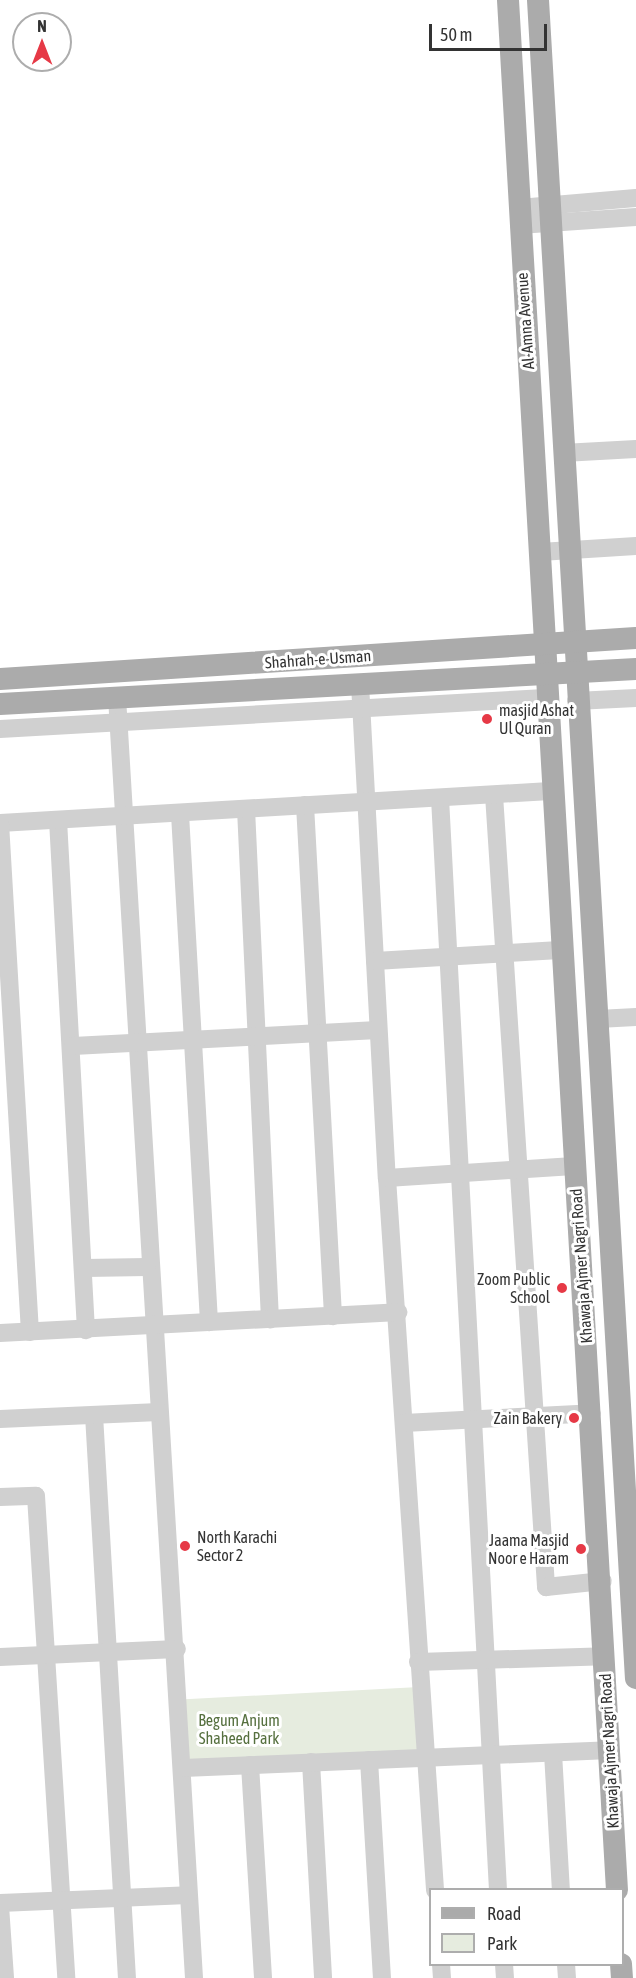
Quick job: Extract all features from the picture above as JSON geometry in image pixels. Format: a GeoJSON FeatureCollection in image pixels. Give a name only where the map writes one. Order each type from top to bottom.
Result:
{"type":"FeatureCollection","features":[{"type":"Feature","properties":{"kind":"main road","name":"Al-Amna Avenue"},"geometry":{"type":"LineString","coordinates":[[508,0],[540,552],[543,642]]}},
{"type":"Feature","properties":{"kind":"main road","name":"Khawaja Ajmer Nagri Road"},"geometry":{"type":"LineString","coordinates":[[538,0],[572,641],[598,1019],[612,1300],[630,1523],[636,1678]]}},
{"type":"Feature","properties":{"kind":"main road","name":"Shahrah-e-Usman"},"geometry":{"type":"LineString","coordinates":[[0,679],[543,642],[636,638]]}},
{"type":"Feature","properties":{"kind":"main road","name":"Khawaja Ajmer Nagri Road"},"geometry":{"type":"LineString","coordinates":[[543,642],[560,950],[603,1581],[604,1656],[617,1888]]}},
{"type":"Feature","properties":{"kind":"main road","name":"Shahrah-e-Usman"},"geometry":{"type":"LineString","coordinates":[[0,704],[636,669]]}},
{"type":"Feature","properties":{"kind":"main road"},"geometry":{"type":"LineString","coordinates":[[558,911],[589,908]]}},
{"type":"Feature","properties":{"kind":"main road"},"geometry":{"type":"LineString","coordinates":[[585,1303],[612,1300]]}},
{"type":"Feature","properties":{"kind":"main road"},"geometry":{"type":"LineString","coordinates":[[606,1689],[636,1687]]}},
{"type":"Feature","properties":{"kind":"street"},"geometry":{"type":"LineString","coordinates":[[519,217],[636,198]]}},
{"type":"Feature","properties":{"kind":"street"},"geometry":{"type":"LineString","coordinates":[[548,214],[636,217]]}},
{"type":"Feature","properties":{"kind":"street"},"geometry":{"type":"LineString","coordinates":[[563,453],[636,448]]}},
{"type":"Feature","properties":{"kind":"street"},"geometry":{"type":"LineString","coordinates":[[540,552],[636,546]]}},
{"type":"Feature","properties":{"kind":"street"},"geometry":{"type":"LineString","coordinates":[[360,684],[387,1179],[405,1423],[423,1758],[435,1888]]}},
{"type":"Feature","properties":{"kind":"street"},"geometry":{"type":"LineString","coordinates":[[117,697],[122,817],[137,1042],[147,1266],[177,1649],[194,1978]]}},
{"type":"Feature","properties":{"kind":"street"},"geometry":{"type":"LineString","coordinates":[[0,729],[545,698]]}},
{"type":"Feature","properties":{"kind":"street"},"geometry":{"type":"LineString","coordinates":[[576,701],[636,698]]}},
{"type":"Feature","properties":{"kind":"street"},"geometry":{"type":"LineString","coordinates":[[30,1332],[0,823],[550,791]]}},
{"type":"Feature","properties":{"kind":"street"},"geometry":{"type":"LineString","coordinates":[[494,795],[508,953],[519,1170],[546,1587],[603,1581]]}},
{"type":"Feature","properties":{"kind":"street"},"geometry":{"type":"LineString","coordinates":[[440,798],[475,1419],[488,1755],[498,1888]]}},
{"type":"Feature","properties":{"kind":"street"},"geometry":{"type":"LineString","coordinates":[[305,805],[333,1316]]}},
{"type":"Feature","properties":{"kind":"street"},"geometry":{"type":"LineString","coordinates":[[246,809],[270,1319]]}},
{"type":"Feature","properties":{"kind":"street"},"geometry":{"type":"LineString","coordinates":[[180,814],[209,1322]]}},
{"type":"Feature","properties":{"kind":"street"},"geometry":{"type":"LineString","coordinates":[[58,820],[73,1046],[85,1268],[86,1330]]}},
{"type":"Feature","properties":{"kind":"street"},"geometry":{"type":"LineString","coordinates":[[375,961],[560,950]]}},
{"type":"Feature","properties":{"kind":"street"},"geometry":{"type":"LineString","coordinates":[[598,1019],[636,1017]]}},
{"type":"Feature","properties":{"kind":"street"},"geometry":{"type":"LineString","coordinates":[[73,1046],[316,1030],[378,1030]]}},
{"type":"Feature","properties":{"kind":"street"},"geometry":{"type":"LineString","coordinates":[[387,1179],[574,1166]]}},
{"type":"Feature","properties":{"kind":"street"},"geometry":{"type":"LineString","coordinates":[[85,1268],[147,1266]]}},
{"type":"Feature","properties":{"kind":"street"},"geometry":{"type":"LineString","coordinates":[[0,1333],[398,1312]]}},
{"type":"Feature","properties":{"kind":"street"},"geometry":{"type":"LineString","coordinates":[[0,1419],[159,1412]]}},
{"type":"Feature","properties":{"kind":"street"},"geometry":{"type":"LineString","coordinates":[[405,1423],[592,1413]]}},
{"type":"Feature","properties":{"kind":"street"},"geometry":{"type":"LineString","coordinates":[[94,1415],[127,1978]]}},
{"type":"Feature","properties":{"kind":"street"},"geometry":{"type":"LineString","coordinates":[[0,1497],[36,1496],[63,1900],[66,1978]]}},
{"type":"Feature","properties":{"kind":"street"},"geometry":{"type":"LineString","coordinates":[[0,1657],[177,1649]]}},
{"type":"Feature","properties":{"kind":"street"},"geometry":{"type":"LineString","coordinates":[[418,1662],[484,1657],[604,1656]]}},
{"type":"Feature","properties":{"kind":"street"},"geometry":{"type":"LineString","coordinates":[[183,1768],[610,1750]]}},
{"type":"Feature","properties":{"kind":"street"},"geometry":{"type":"LineString","coordinates":[[553,1753],[561,1888]]}},
{"type":"Feature","properties":{"kind":"street"},"geometry":{"type":"LineString","coordinates":[[369,1760],[382,1978]]}},
{"type":"Feature","properties":{"kind":"street"},"geometry":{"type":"LineString","coordinates":[[311,1762],[323,1978]]}},
{"type":"Feature","properties":{"kind":"street"},"geometry":{"type":"LineString","coordinates":[[250,1765],[263,1978]]}},
{"type":"Feature","properties":{"kind":"street"},"geometry":{"type":"LineString","coordinates":[[5,1978],[0,1904],[188,1895]]}},
{"type":"Feature","properties":{"kind":"green space","name":"Begum Anjum Shaheed Park"},"geometry":{"type":"Polygon","coordinates":[[[419,1687],[423,1758],[184,1770],[180,1700],[419,1687]]]}},
{"type":"Feature","properties":{"kind":"place","name":"masjid Ashat Ul Quran"},"geometry":{"type":"Point","coordinates":[487,719]}},
{"type":"Feature","properties":{"kind":"place","name":"Zoom Public School"},"geometry":{"type":"Point","coordinates":[562,1288]}},
{"type":"Feature","properties":{"kind":"place","name":"Zain Bakery"},"geometry":{"type":"Point","coordinates":[574,1418]}},
{"type":"Feature","properties":{"kind":"place","name":"North Karachi Sector 2"},"geometry":{"type":"Point","coordinates":[185,1546]}},
{"type":"Feature","properties":{"kind":"place","name":"Jaama Masjid Noor e Haram"},"geometry":{"type":"Point","coordinates":[581,1549]}}]}
